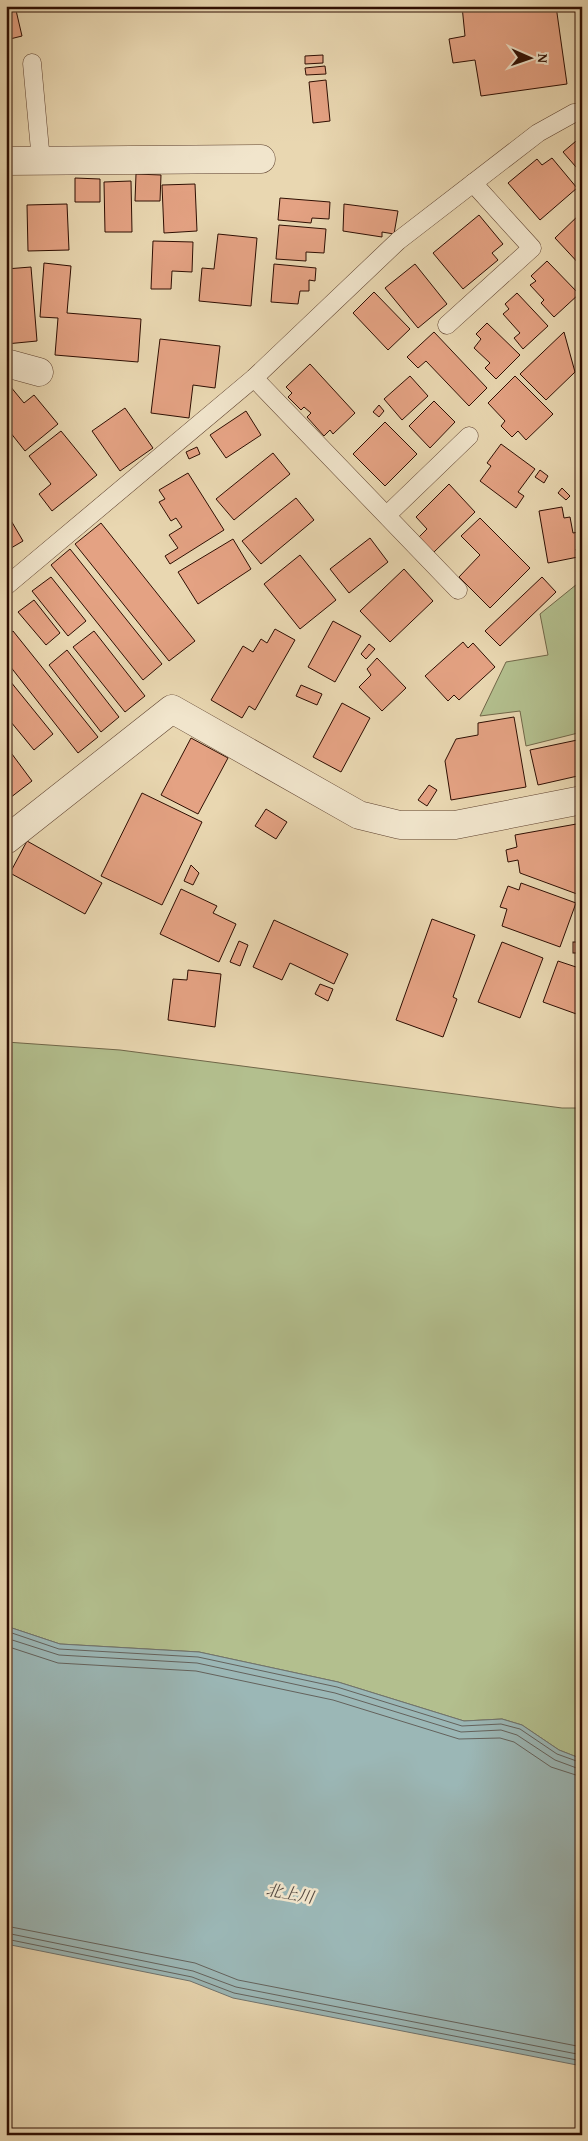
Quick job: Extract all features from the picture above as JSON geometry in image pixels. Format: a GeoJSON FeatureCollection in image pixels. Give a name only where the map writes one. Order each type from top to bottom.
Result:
{"type":"FeatureCollection","features":[{"type":"Feature","properties":{"kind":"street"},"geometry":{"type":"LineString","coordinates":[[6,161],[261,159]]}},
{"type":"Feature","properties":{"kind":"street"},"geometry":{"type":"LineString","coordinates":[[6,363],[39,372]]}},
{"type":"Feature","properties":{"kind":"street"},"geometry":{"type":"LineString","coordinates":[[6,840],[172,709],[359,815],[400,826],[455,825],[582,800]]}},
{"type":"Feature","properties":{"kind":"lane"},"geometry":{"type":"LineString","coordinates":[[32,63],[41,160]]}},
{"type":"Feature","properties":{"kind":"lane"},"geometry":{"type":"LineString","coordinates":[[6,586],[254,378],[398,241],[538,134],[574,113],[582,113]]}},
{"type":"Feature","properties":{"kind":"lane"},"geometry":{"type":"LineString","coordinates":[[447,325],[532,248],[473,183]]}},
{"type":"Feature","properties":{"kind":"lane"},"geometry":{"type":"LineString","coordinates":[[254,378],[458,590]]}},
{"type":"Feature","properties":{"kind":"lane"},"geometry":{"type":"LineString","coordinates":[[387,515],[468,436]]}},
{"type":"Feature","properties":{"kind":"green space"},"geometry":{"type":"Polygon","coordinates":[[[582,580],[582,732],[526,746],[520,711],[480,716],[506,662],[548,655],[540,614],[582,580]]]}},
{"type":"Feature","properties":{"kind":"green space"},"geometry":{"type":"Polygon","coordinates":[[[6,1042],[120,1050],[562,1108],[582,1108],[582,1759],[559,1750],[522,1725],[502,1719],[464,1721],[338,1682],[199,1652],[60,1644],[6,1626],[6,1042]]]}},
{"type":"Feature","properties":{"kind":"water","name":"北上川"},"geometry":{"type":"Polygon","coordinates":[[[6,1626],[60,1644],[199,1652],[338,1682],[464,1721],[502,1719],[522,1725],[559,1750],[582,1759],[582,2066],[233,1998],[190,1981],[6,1944],[6,1626]]]}},
{"type":"Feature","properties":{"kind":"building"},"geometry":{"type":"Polygon","coordinates":[[[6,6],[15,6],[22,36],[6,40],[6,6]]]}},
{"type":"Feature","properties":{"kind":"building"},"geometry":{"type":"Polygon","coordinates":[[[462,6],[556,6],[567,84],[481,96],[475,60],[453,63],[449,39],[465,36],[462,6]]]}},
{"type":"Feature","properties":{"kind":"building"},"geometry":{"type":"Polygon","coordinates":[[[323,55],[323,63],[305,64],[305,56],[323,55]]]}},
{"type":"Feature","properties":{"kind":"building"},"geometry":{"type":"Polygon","coordinates":[[[325,66],[326,74],[306,75],[305,68],[325,66]]]}},
{"type":"Feature","properties":{"kind":"building"},"geometry":{"type":"Polygon","coordinates":[[[326,80],[330,121],[313,123],[309,82],[326,80]]]}},
{"type":"Feature","properties":{"kind":"building"},"geometry":{"type":"Polygon","coordinates":[[[582,136],[582,174],[563,152],[582,136]]]}},
{"type":"Feature","properties":{"kind":"building"},"geometry":{"type":"Polygon","coordinates":[[[552,158],[577,188],[540,220],[508,183],[537,159],[542,165],[552,158]]]}},
{"type":"Feature","properties":{"kind":"building"},"geometry":{"type":"Polygon","coordinates":[[[136,174],[161,175],[160,201],[135,201],[136,174]]]}},
{"type":"Feature","properties":{"kind":"building"},"geometry":{"type":"Polygon","coordinates":[[[75,178],[100,179],[100,202],[75,202],[75,178]]]}},
{"type":"Feature","properties":{"kind":"building"},"geometry":{"type":"Polygon","coordinates":[[[131,181],[132,232],[105,232],[104,182],[131,181]]]}},
{"type":"Feature","properties":{"kind":"building"},"geometry":{"type":"Polygon","coordinates":[[[195,184],[197,231],[164,233],[162,185],[195,184]]]}},
{"type":"Feature","properties":{"kind":"building"},"geometry":{"type":"Polygon","coordinates":[[[280,198],[330,202],[329,219],[312,218],[311,223],[278,220],[280,198]]]}},
{"type":"Feature","properties":{"kind":"building"},"geometry":{"type":"Polygon","coordinates":[[[67,204],[69,250],[28,251],[27,205],[67,204]]]}},
{"type":"Feature","properties":{"kind":"building"},"geometry":{"type":"Polygon","coordinates":[[[344,204],[398,211],[394,234],[382,232],[382,237],[343,231],[344,204]]]}},
{"type":"Feature","properties":{"kind":"building"},"geometry":{"type":"Polygon","coordinates":[[[6,206],[9,206],[10,257],[6,257],[6,206]]]}},
{"type":"Feature","properties":{"kind":"building"},"geometry":{"type":"Polygon","coordinates":[[[582,212],[582,267],[555,238],[582,212]]]}},
{"type":"Feature","properties":{"kind":"building"},"geometry":{"type":"Polygon","coordinates":[[[479,215],[503,244],[492,253],[498,260],[463,289],[433,253],[479,215]]]}},
{"type":"Feature","properties":{"kind":"building"},"geometry":{"type":"Polygon","coordinates":[[[279,225],[326,229],[324,253],[306,252],[306,261],[276,259],[279,225]]]}},
{"type":"Feature","properties":{"kind":"building"},"geometry":{"type":"Polygon","coordinates":[[[218,234],[257,238],[251,306],[199,301],[202,268],[214,269],[218,234]]]}},
{"type":"Feature","properties":{"kind":"building"},"geometry":{"type":"Polygon","coordinates":[[[153,241],[193,242],[192,272],[172,271],[171,289],[151,289],[153,241]]]}},
{"type":"Feature","properties":{"kind":"building"},"geometry":{"type":"Polygon","coordinates":[[[547,261],[579,294],[554,317],[541,303],[544,300],[530,285],[536,281],[531,276],[547,261]]]}},
{"type":"Feature","properties":{"kind":"building"},"geometry":{"type":"Polygon","coordinates":[[[44,263],[71,266],[67,313],[141,319],[138,362],[55,355],[58,318],[40,317],[44,263]]]}},
{"type":"Feature","properties":{"kind":"building"},"geometry":{"type":"Polygon","coordinates":[[[274,264],[316,268],[315,281],[309,280],[309,291],[300,291],[298,304],[271,302],[274,264]]]}},
{"type":"Feature","properties":{"kind":"building"},"geometry":{"type":"Polygon","coordinates":[[[415,264],[447,304],[418,328],[385,288],[415,264]]]}},
{"type":"Feature","properties":{"kind":"building"},"geometry":{"type":"Polygon","coordinates":[[[31,267],[37,341],[6,344],[6,269],[31,267]]]}},
{"type":"Feature","properties":{"kind":"building"},"geometry":{"type":"Polygon","coordinates":[[[374,292],[410,329],[388,350],[353,313],[374,292]]]}},
{"type":"Feature","properties":{"kind":"building"},"geometry":{"type":"Polygon","coordinates":[[[517,293],[548,326],[523,349],[514,338],[520,333],[503,314],[509,309],[505,304],[517,293]]]}},
{"type":"Feature","properties":{"kind":"building"},"geometry":{"type":"Polygon","coordinates":[[[487,323],[520,355],[496,379],[485,368],[490,363],[474,348],[481,339],[476,334],[487,323]]]}},
{"type":"Feature","properties":{"kind":"building"},"geometry":{"type":"Polygon","coordinates":[[[434,332],[487,388],[469,406],[426,361],[418,368],[407,357],[434,332]]]}},
{"type":"Feature","properties":{"kind":"building"},"geometry":{"type":"Polygon","coordinates":[[[564,332],[575,372],[546,400],[520,374],[564,332]]]}},
{"type":"Feature","properties":{"kind":"building"},"geometry":{"type":"Polygon","coordinates":[[[160,339],[220,346],[215,388],[193,385],[189,418],[151,413],[160,339]]]}},
{"type":"Feature","properties":{"kind":"building"},"geometry":{"type":"Polygon","coordinates":[[[310,364],[355,413],[333,434],[330,430],[324,436],[307,417],[311,413],[304,407],[301,410],[288,397],[292,393],[286,387],[310,364]]]}},
{"type":"Feature","properties":{"kind":"building"},"geometry":{"type":"Polygon","coordinates":[[[410,376],[428,396],[402,420],[384,399],[410,376]]]}},
{"type":"Feature","properties":{"kind":"building"},"geometry":{"type":"Polygon","coordinates":[[[515,376],[553,414],[526,440],[518,431],[512,437],[501,426],[505,421],[488,403],[515,376]]]}},
{"type":"Feature","properties":{"kind":"building"},"geometry":{"type":"Polygon","coordinates":[[[10,386],[24,403],[34,395],[58,424],[25,451],[6,427],[6,389],[10,386]]]}},
{"type":"Feature","properties":{"kind":"building"},"geometry":{"type":"Polygon","coordinates":[[[434,401],[455,422],[430,448],[409,426],[434,401]]]}},
{"type":"Feature","properties":{"kind":"building"},"geometry":{"type":"Polygon","coordinates":[[[379,405],[384,411],[379,417],[373,412],[379,405]]]}},
{"type":"Feature","properties":{"kind":"building"},"geometry":{"type":"Polygon","coordinates":[[[125,408],[153,448],[120,471],[92,431],[125,408]]]}},
{"type":"Feature","properties":{"kind":"building"},"geometry":{"type":"Polygon","coordinates":[[[246,411],[261,435],[226,458],[210,435],[246,411]]]}},
{"type":"Feature","properties":{"kind":"building"},"geometry":{"type":"Polygon","coordinates":[[[385,422],[417,454],[385,486],[353,454],[385,422]]]}},
{"type":"Feature","properties":{"kind":"building"},"geometry":{"type":"Polygon","coordinates":[[[61,431],[97,475],[52,511],[39,494],[51,484],[29,456],[61,431]]]}},
{"type":"Feature","properties":{"kind":"building"},"geometry":{"type":"Polygon","coordinates":[[[501,444],[535,469],[518,492],[524,496],[516,508],[480,481],[491,466],[487,463],[501,444]]]}},
{"type":"Feature","properties":{"kind":"building"},"geometry":{"type":"Polygon","coordinates":[[[197,447],[200,454],[189,459],[186,452],[197,447]]]}},
{"type":"Feature","properties":{"kind":"building"},"geometry":{"type":"Polygon","coordinates":[[[273,453],[290,474],[234,520],[216,499],[273,453]]]}},
{"type":"Feature","properties":{"kind":"building"},"geometry":{"type":"Polygon","coordinates":[[[540,470],[548,476],[544,483],[535,477],[540,470]]]}},
{"type":"Feature","properties":{"kind":"building"},"geometry":{"type":"Polygon","coordinates":[[[188,473],[224,530],[170,564],[165,556],[178,548],[169,535],[182,527],[176,518],[171,521],[159,502],[165,499],[159,490],[188,473]]]}},
{"type":"Feature","properties":{"kind":"building"},"geometry":{"type":"Polygon","coordinates":[[[449,484],[475,512],[433,553],[418,538],[427,529],[416,517],[449,484]]]}},
{"type":"Feature","properties":{"kind":"building"},"geometry":{"type":"Polygon","coordinates":[[[562,488],[570,496],[566,500],[558,493],[562,488]]]}},
{"type":"Feature","properties":{"kind":"building"},"geometry":{"type":"Polygon","coordinates":[[[296,498],[314,520],[261,564],[242,541],[296,498]]]}},
{"type":"Feature","properties":{"kind":"building"},"geometry":{"type":"Polygon","coordinates":[[[562,507],[564,518],[570,517],[573,533],[579,532],[582,548],[576,549],[578,557],[548,563],[539,511],[562,507]]]}},
{"type":"Feature","properties":{"kind":"building"},"geometry":{"type":"Polygon","coordinates":[[[6,512],[23,541],[6,551],[6,512]]]}},
{"type":"Feature","properties":{"kind":"building"},"geometry":{"type":"Polygon","coordinates":[[[480,518],[530,568],[490,608],[459,577],[480,555],[461,536],[480,518]]]}},
{"type":"Feature","properties":{"kind":"building"},"geometry":{"type":"Polygon","coordinates":[[[101,523],[195,641],[169,661],[75,544],[101,523]]]}},
{"type":"Feature","properties":{"kind":"building"},"geometry":{"type":"Polygon","coordinates":[[[370,538],[388,562],[349,593],[330,569],[370,538]]]}},
{"type":"Feature","properties":{"kind":"building"},"geometry":{"type":"Polygon","coordinates":[[[233,539],[251,569],[198,604],[178,572],[233,539]]]}},
{"type":"Feature","properties":{"kind":"building"},"geometry":{"type":"Polygon","coordinates":[[[70,549],[162,664],[143,680],[51,565],[70,549]]]}},
{"type":"Feature","properties":{"kind":"building"},"geometry":{"type":"Polygon","coordinates":[[[300,555],[336,600],[300,629],[264,584],[300,555]]]}},
{"type":"Feature","properties":{"kind":"building"},"geometry":{"type":"Polygon","coordinates":[[[404,569],[433,601],[390,642],[360,611],[404,569]]]}},
{"type":"Feature","properties":{"kind":"building"},"geometry":{"type":"Polygon","coordinates":[[[51,577],[86,621],[68,636],[32,591],[51,577]]]}},
{"type":"Feature","properties":{"kind":"building"},"geometry":{"type":"Polygon","coordinates":[[[542,577],[556,592],[500,646],[485,631],[542,577]]]}},
{"type":"Feature","properties":{"kind":"building"},"geometry":{"type":"Polygon","coordinates":[[[34,600],[60,633],[46,645],[18,612],[34,600]]]}},
{"type":"Feature","properties":{"kind":"building"},"geometry":{"type":"Polygon","coordinates":[[[333,621],[361,636],[335,682],[308,667],[333,621]]]}},
{"type":"Feature","properties":{"kind":"building"},"geometry":{"type":"Polygon","coordinates":[[[275,629],[295,640],[255,710],[249,706],[242,718],[211,700],[243,646],[253,652],[261,639],[267,643],[275,629]]]}},
{"type":"Feature","properties":{"kind":"building"},"geometry":{"type":"Polygon","coordinates":[[[13,631],[98,737],[78,753],[6,661],[6,636],[13,631]]]}},
{"type":"Feature","properties":{"kind":"building"},"geometry":{"type":"Polygon","coordinates":[[[94,631],[145,696],[125,712],[73,647],[94,631]]]}},
{"type":"Feature","properties":{"kind":"building"},"geometry":{"type":"Polygon","coordinates":[[[463,642],[468,648],[473,643],[495,667],[459,700],[454,695],[448,701],[425,676],[463,642]]]}},
{"type":"Feature","properties":{"kind":"building"},"geometry":{"type":"Polygon","coordinates":[[[369,644],[375,649],[366,659],[361,654],[369,644]]]}},
{"type":"Feature","properties":{"kind":"building"},"geometry":{"type":"Polygon","coordinates":[[[67,650],[119,717],[101,732],[49,665],[67,650]]]}},
{"type":"Feature","properties":{"kind":"building"},"geometry":{"type":"Polygon","coordinates":[[[377,658],[406,688],[382,711],[359,687],[371,675],[367,669],[377,658]]]}},
{"type":"Feature","properties":{"kind":"building"},"geometry":{"type":"Polygon","coordinates":[[[6,676],[53,734],[34,750],[6,716],[6,676]]]}},
{"type":"Feature","properties":{"kind":"building"},"geometry":{"type":"Polygon","coordinates":[[[301,685],[322,694],[317,705],[296,696],[301,685]]]}},
{"type":"Feature","properties":{"kind":"building"},"geometry":{"type":"Polygon","coordinates":[[[342,703],[370,718],[341,772],[313,757],[342,703]]]}},
{"type":"Feature","properties":{"kind":"building"},"geometry":{"type":"Polygon","coordinates":[[[514,717],[526,787],[451,800],[445,761],[456,739],[478,735],[478,723],[514,717]]]}},
{"type":"Feature","properties":{"kind":"building"},"geometry":{"type":"Polygon","coordinates":[[[191,738],[228,758],[198,814],[161,795],[191,738]]]}},
{"type":"Feature","properties":{"kind":"building"},"geometry":{"type":"Polygon","coordinates":[[[582,739],[582,775],[538,785],[530,750],[582,739]]]}},
{"type":"Feature","properties":{"kind":"building"},"geometry":{"type":"Polygon","coordinates":[[[6,746],[32,781],[6,801],[6,746]]]}},
{"type":"Feature","properties":{"kind":"building"},"geometry":{"type":"Polygon","coordinates":[[[429,785],[437,790],[427,806],[418,800],[429,785]]]}},
{"type":"Feature","properties":{"kind":"building"},"geometry":{"type":"Polygon","coordinates":[[[142,793],[202,822],[162,905],[101,876],[142,793]]]}},
{"type":"Feature","properties":{"kind":"building"},"geometry":{"type":"Polygon","coordinates":[[[266,809],[287,822],[276,839],[255,826],[266,809]]]}},
{"type":"Feature","properties":{"kind":"building"},"geometry":{"type":"Polygon","coordinates":[[[582,823],[582,883],[577,894],[520,873],[518,860],[508,862],[506,850],[517,847],[515,835],[582,823]]]}},
{"type":"Feature","properties":{"kind":"building"},"geometry":{"type":"Polygon","coordinates":[[[27,841],[102,883],[85,914],[10,873],[27,841]]]}},
{"type":"Feature","properties":{"kind":"building"},"geometry":{"type":"Polygon","coordinates":[[[191,865],[199,873],[193,885],[184,881],[191,865]]]}},
{"type":"Feature","properties":{"kind":"building"},"geometry":{"type":"Polygon","coordinates":[[[521,883],[576,903],[560,947],[502,926],[507,909],[500,907],[508,886],[519,890],[521,883]]]}},
{"type":"Feature","properties":{"kind":"building"},"geometry":{"type":"Polygon","coordinates":[[[181,889],[217,906],[213,913],[236,924],[219,962],[160,934],[181,889]]]}},
{"type":"Feature","properties":{"kind":"building"},"geometry":{"type":"Polygon","coordinates":[[[432,919],[475,935],[453,997],[457,999],[443,1037],[396,1020],[432,919]]]}},
{"type":"Feature","properties":{"kind":"building"},"geometry":{"type":"Polygon","coordinates":[[[274,920],[348,954],[334,984],[290,963],[282,980],[253,967],[274,920]]]}},
{"type":"Feature","properties":{"kind":"building"},"geometry":{"type":"Polygon","coordinates":[[[239,941],[248,945],[240,966],[230,962],[239,941]]]}},
{"type":"Feature","properties":{"kind":"building"},"geometry":{"type":"Polygon","coordinates":[[[502,942],[543,958],[520,1018],[478,1002],[502,942]]]}},
{"type":"Feature","properties":{"kind":"building"},"geometry":{"type":"Polygon","coordinates":[[[573,942],[582,942],[582,953],[573,953],[573,942]]]}},
{"type":"Feature","properties":{"kind":"building"},"geometry":{"type":"Polygon","coordinates":[[[558,961],[582,969],[582,1016],[543,1002],[558,961]]]}},
{"type":"Feature","properties":{"kind":"building"},"geometry":{"type":"Polygon","coordinates":[[[188,970],[221,974],[215,1027],[168,1020],[173,979],[187,980],[188,970]]]}},
{"type":"Feature","properties":{"kind":"building"},"geometry":{"type":"Polygon","coordinates":[[[320,984],[333,989],[328,1001],[315,994],[320,984]]]}}]}
